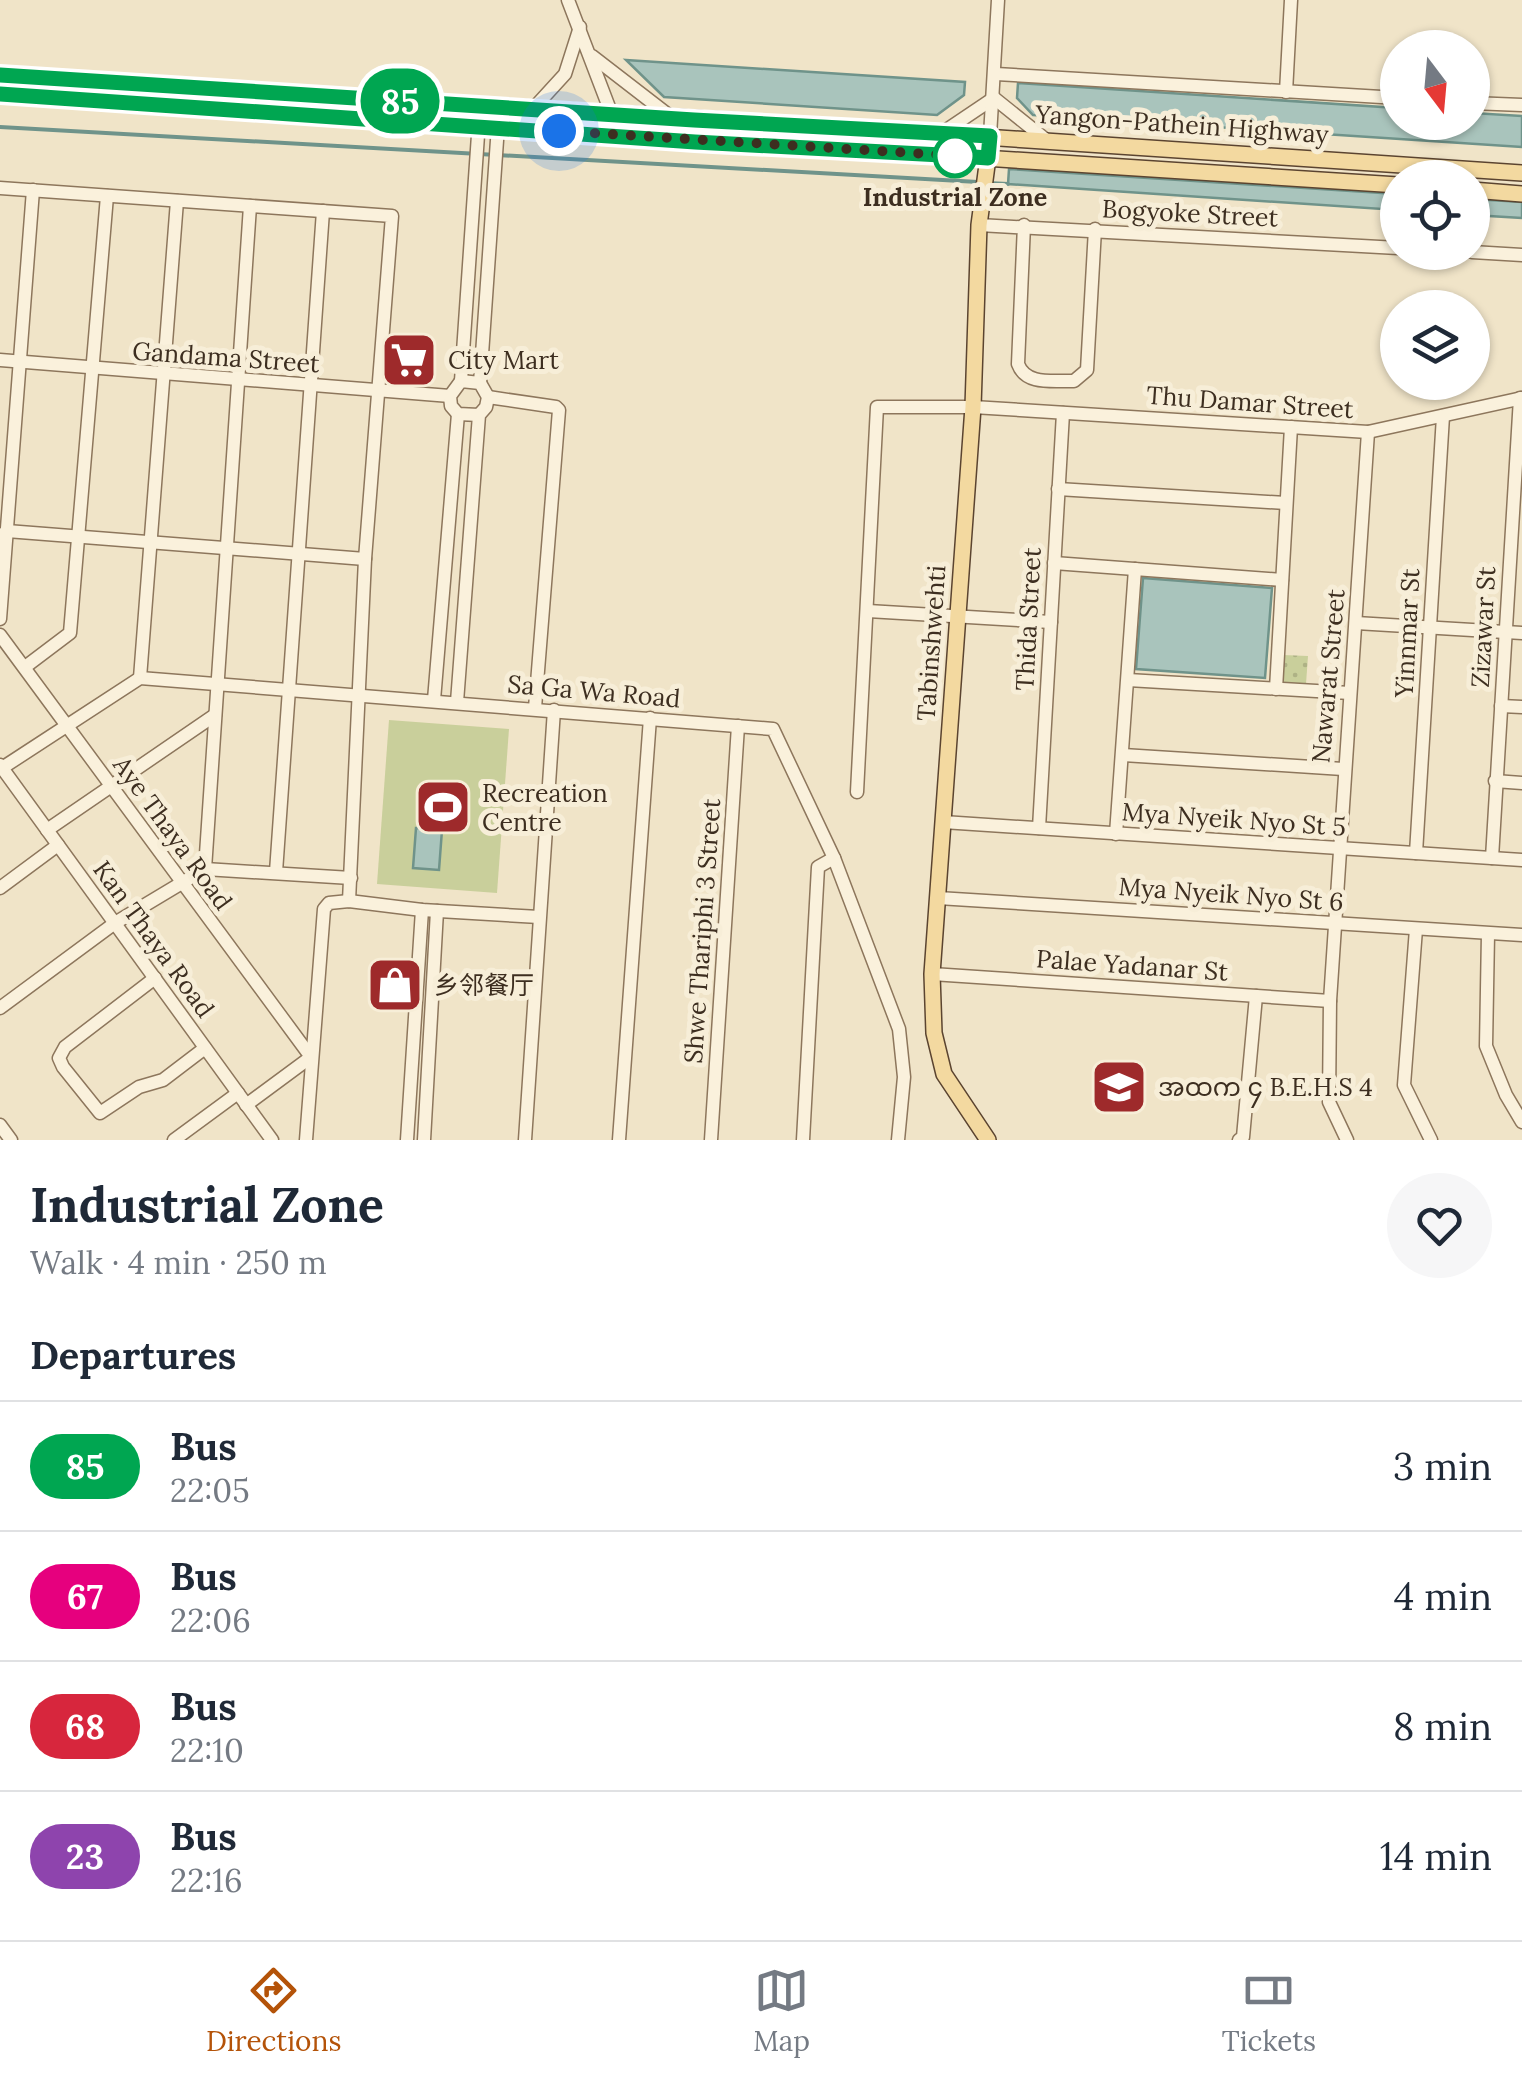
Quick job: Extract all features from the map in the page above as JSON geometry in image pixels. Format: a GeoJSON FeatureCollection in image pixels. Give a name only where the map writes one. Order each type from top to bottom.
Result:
{"type":"FeatureCollection","features":[{"type":"Feature","properties":{"kind":"main road","name":"Yangon-Pathein Highway"},"geometry":{"type":"LineString","coordinates":[[0,76],[1046,139],[1522,173]]}},
{"type":"Feature","properties":{"kind":"main road","name":"Yangon-Pathein Highway"},"geometry":{"type":"LineString","coordinates":[[0,94],[1380,184]]}},
{"type":"Feature","properties":{"kind":"main road","name":"Tabinshwehti"},"geometry":{"type":"LineString","coordinates":[[988,1140],[944,1074],[934,1032],[932,974],[972,408],[980,224],[990,136]]}},
{"type":"Feature","properties":{"kind":"main road"},"geometry":{"type":"LineString","coordinates":[[1490,191],[1522,194]]}},
{"type":"Feature","properties":{"kind":"street"},"geometry":{"type":"LineString","coordinates":[[568,0],[620,136]]}},
{"type":"Feature","properties":{"kind":"street"},"geometry":{"type":"LineString","coordinates":[[990,136],[998,0]]}},
{"type":"Feature","properties":{"kind":"street"},"geometry":{"type":"LineString","coordinates":[[1286,92],[1291,0]]}},
{"type":"Feature","properties":{"kind":"street"},"geometry":{"type":"LineString","coordinates":[[533,109],[565,74],[580,26]]}},
{"type":"Feature","properties":{"kind":"street"},"geometry":{"type":"LineString","coordinates":[[590,55],[673,119]]}},
{"type":"Feature","properties":{"kind":"street"},"geometry":{"type":"LineString","coordinates":[[996,74],[1380,97]]}},
{"type":"Feature","properties":{"kind":"street"},"geometry":{"type":"LineString","coordinates":[[939,135],[994,98]]}},
{"type":"Feature","properties":{"kind":"street"},"geometry":{"type":"LineString","coordinates":[[994,98],[1046,139]]}},
{"type":"Feature","properties":{"kind":"street"},"geometry":{"type":"LineString","coordinates":[[1490,104],[1522,106]]}},
{"type":"Feature","properties":{"kind":"street"},"geometry":{"type":"LineString","coordinates":[[434,700],[458,414],[451,406],[450,396],[460,381],[480,106]]}},
{"type":"Feature","properties":{"kind":"street"},"geometry":{"type":"LineString","coordinates":[[457,702],[479,415],[488,397],[480,382],[498,126]]}},
{"type":"Feature","properties":{"kind":"street"},"geometry":{"type":"LineString","coordinates":[[0,188],[392,216],[365,559],[349,901]]}},
{"type":"Feature","properties":{"kind":"street"},"geometry":{"type":"LineString","coordinates":[[0,620],[3,534],[33,190]]}},
{"type":"Feature","properties":{"kind":"street"},"geometry":{"type":"LineString","coordinates":[[25,667],[70,633],[107,196]]}},
{"type":"Feature","properties":{"kind":"street"},"geometry":{"type":"LineString","coordinates":[[1,766],[140,678],[177,201]]}},
{"type":"Feature","properties":{"kind":"street"},"geometry":{"type":"LineString","coordinates":[[205,869],[250,206]]}},
{"type":"Feature","properties":{"kind":"street"},"geometry":{"type":"LineString","coordinates":[[276,872],[323,211]]}},
{"type":"Feature","properties":{"kind":"street","name":"Bogyoke Street"},"geometry":{"type":"LineString","coordinates":[[980,224],[1380,247]]}},
{"type":"Feature","properties":{"kind":"street"},"geometry":{"type":"LineString","coordinates":[[1024,225],[1018,364],[1028,379],[1074,381],[1087,370],[1095,230]]}},
{"type":"Feature","properties":{"kind":"street"},"geometry":{"type":"LineString","coordinates":[[1490,253],[1522,255]]}},
{"type":"Feature","properties":{"kind":"street","name":"Gandama Street"},"geometry":{"type":"LineString","coordinates":[[0,360],[450,396]]}},
{"type":"Feature","properties":{"kind":"street"},"geometry":{"type":"LineString","coordinates":[[460,381],[480,382]]}},
{"type":"Feature","properties":{"kind":"street"},"geometry":{"type":"LineString","coordinates":[[488,397],[556,406],[558,410],[535,708]]}},
{"type":"Feature","properties":{"kind":"street","name":"Thu Damar Street"},"geometry":{"type":"LineString","coordinates":[[868,611],[877,407],[1062,412],[1368,432],[1521,398]]}},
{"type":"Feature","properties":{"kind":"street","name":"Zizawar St"},"geometry":{"type":"LineString","coordinates":[[1492,858],[1521,398]]}},
{"type":"Feature","properties":{"kind":"street","name":"Thida Street"},"geometry":{"type":"LineString","coordinates":[[1039,828],[1062,412]]}},
{"type":"Feature","properties":{"kind":"street"},"geometry":{"type":"LineString","coordinates":[[458,414],[479,415]]}},
{"type":"Feature","properties":{"kind":"street","name":"Yinnmar St"},"geometry":{"type":"LineString","coordinates":[[1416,853],[1443,416]]}},
{"type":"Feature","properties":{"kind":"street"},"geometry":{"type":"LineString","coordinates":[[1276,688],[1292,427]]}},
{"type":"Feature","properties":{"kind":"street","name":"Nawarat Street"},"geometry":{"type":"LineString","coordinates":[[1347,1140],[1329,1102],[1330,1001],[1368,432]]}},
{"type":"Feature","properties":{"kind":"street"},"geometry":{"type":"LineString","coordinates":[[1058,489],[1286,503]]}},
{"type":"Feature","properties":{"kind":"street"},"geometry":{"type":"LineString","coordinates":[[3,534],[365,559]]}},
{"type":"Feature","properties":{"kind":"street"},"geometry":{"type":"LineString","coordinates":[[1054,563],[1282,580]]}},
{"type":"Feature","properties":{"kind":"street"},"geometry":{"type":"LineString","coordinates":[[1116,834],[1135,569]]}},
{"type":"Feature","properties":{"kind":"street"},"geometry":{"type":"LineString","coordinates":[[857,792],[868,611],[1051,622]]}},
{"type":"Feature","properties":{"kind":"street"},"geometry":{"type":"LineString","coordinates":[[1356,623],[1522,632]]}},
{"type":"Feature","properties":{"kind":"street","name":"Aye Thaya Road"},"geometry":{"type":"LineString","coordinates":[[0,636],[310,1057]]}},
{"type":"Feature","properties":{"kind":"street","name":"Sa Ga Wa Road"},"geometry":{"type":"LineString","coordinates":[[140,678],[773,729],[834,858],[899,1029],[904,1077],[898,1140]]}},
{"type":"Feature","properties":{"kind":"street"},"geometry":{"type":"LineString","coordinates":[[1128,680],[1350,693]]}},
{"type":"Feature","properties":{"kind":"street"},"geometry":{"type":"LineString","coordinates":[[1501,706],[1522,708]]}},
{"type":"Feature","properties":{"kind":"street"},"geometry":{"type":"LineString","coordinates":[[525,1140],[554,710]]}},
{"type":"Feature","properties":{"kind":"street"},"geometry":{"type":"LineString","coordinates":[[47,830],[215,716]]}},
{"type":"Feature","properties":{"kind":"street"},"geometry":{"type":"LineString","coordinates":[[619,1140],[650,718]]}},
{"type":"Feature","properties":{"kind":"street","name":"Shwe Thariphi 3 Street"},"geometry":{"type":"LineString","coordinates":[[711,1140],[738,726]]}},
{"type":"Feature","properties":{"kind":"street"},"geometry":{"type":"LineString","coordinates":[[1123,755],[1343,770]]}},
{"type":"Feature","properties":{"kind":"street","name":"Kan Thaya Road"},"geometry":{"type":"LineString","coordinates":[[1,766],[272,1140]]}},
{"type":"Feature","properties":{"kind":"street"},"geometry":{"type":"LineString","coordinates":[[1496,781],[1522,783]]}},
{"type":"Feature","properties":{"kind":"street","name":"Mya Nyeik Nyo St 5"},"geometry":{"type":"LineString","coordinates":[[943,822],[1522,860]]}},
{"type":"Feature","properties":{"kind":"street"},"geometry":{"type":"LineString","coordinates":[[0,888],[58,845]]}},
{"type":"Feature","properties":{"kind":"street"},"geometry":{"type":"LineString","coordinates":[[803,1140],[818,867],[834,858]]}},
{"type":"Feature","properties":{"kind":"street"},"geometry":{"type":"LineString","coordinates":[[0,1008],[114,923],[205,869],[351,878]]}},
{"type":"Feature","properties":{"kind":"street","name":"Mya Nyeik Nyo St 6"},"geometry":{"type":"LineString","coordinates":[[938,898],[1522,935]]}},
{"type":"Feature","properties":{"kind":"street"},"geometry":{"type":"LineString","coordinates":[[306,1140],[324,909],[329,903],[349,901],[539,918]]}},
{"type":"Feature","properties":{"kind":"street"},"geometry":{"type":"LineString","coordinates":[[406,1140],[430,911]]}},
{"type":"Feature","properties":{"kind":"street"},"geometry":{"type":"LineString","coordinates":[[424,1140],[430,911]]}},
{"type":"Feature","properties":{"kind":"street"},"geometry":{"type":"LineString","coordinates":[[1416,929],[1404,1085],[1431,1140]]}},
{"type":"Feature","properties":{"kind":"street"},"geometry":{"type":"LineString","coordinates":[[1488,934],[1486,1046],[1522,1122]]}},
{"type":"Feature","properties":{"kind":"street","name":"Palae Yadanar St"},"geometry":{"type":"LineString","coordinates":[[932,974],[1330,1001]]}},
{"type":"Feature","properties":{"kind":"street"},"geometry":{"type":"LineString","coordinates":[[154,978],[64,1047],[59,1058],[63,1067],[100,1113],[139,1087],[163,1080],[206,1048]]}},
{"type":"Feature","properties":{"kind":"street"},"geometry":{"type":"LineString","coordinates":[[1242,1139],[1256,996]]}},
{"type":"Feature","properties":{"kind":"street"},"geometry":{"type":"LineString","coordinates":[[174,1140],[310,1057]]}},
{"type":"Feature","properties":{"kind":"street"},"geometry":{"type":"LineString","coordinates":[[0,1124],[11,1140]]}},
{"type":"Feature","properties":{"kind":"green space"},"geometry":{"type":"Polygon","coordinates":[[[1283,655],[1308,656],[1306,684],[1282,683],[1283,655]]]}},
{"type":"Feature","properties":{"kind":"green space","name":"Recreation Centre"},"geometry":{"type":"Polygon","coordinates":[[[389,720],[509,729],[497,893],[377,884],[389,720]]]}},
{"type":"Feature","properties":{"kind":"water"},"geometry":{"type":"Polygon","coordinates":[[[626,60],[965,82],[964,95],[937,115],[664,97],[626,60]]]}},
{"type":"Feature","properties":{"kind":"water"},"geometry":{"type":"Polygon","coordinates":[[[1018,83],[1380,107],[1380,138],[1033,115],[1017,98],[1018,83]]]}},
{"type":"Feature","properties":{"kind":"water"},"geometry":{"type":"Polygon","coordinates":[[[1490,114],[1522,116],[1522,147],[1415,140],[1490,140],[1490,114]]]}},
{"type":"Feature","properties":{"kind":"water"},"geometry":{"type":"Polygon","coordinates":[[[1009,169],[1380,193],[1380,209],[1008,184],[1009,169]]]}},
{"type":"Feature","properties":{"kind":"water"},"geometry":{"type":"Polygon","coordinates":[[[1490,200],[1522,202],[1522,218],[1490,216],[1490,200]]]}},
{"type":"Feature","properties":{"kind":"water"},"geometry":{"type":"Polygon","coordinates":[[[1143,578],[1272,588],[1265,678],[1136,669],[1143,578]]]}},
{"type":"Feature","properties":{"kind":"water"},"geometry":{"type":"Polygon","coordinates":[[[416,828],[442,830],[439,870],[413,868],[416,828]]]}},
{"type":"Feature","properties":{"kind":"waterway"},"geometry":{"type":"LineString","coordinates":[[0,127],[978,182]]}},
{"type":"Feature","properties":{"kind":"waterway"},"geometry":{"type":"LineString","coordinates":[[987,183],[1008,184]]}},
{"type":"Feature","properties":{"kind":"bus line","name":"85"},"geometry":{"type":"LineString","coordinates":[[0,75],[990,136],[988,158],[0,94]]}},
{"type":"Feature","properties":{"kind":"place","name":"Industrial Zone"},"geometry":{"type":"Point","coordinates":[955,156]}},
{"type":"Feature","properties":{"kind":"place","name":"City Mart"},"geometry":{"type":"Point","coordinates":[409,360]}},
{"type":"Feature","properties":{"kind":"place","name":"Recreation Centre"},"geometry":{"type":"Point","coordinates":[443,807]}},
{"type":"Feature","properties":{"kind":"place","name":"乡邻餐厅"},"geometry":{"type":"Point","coordinates":[395,985]}},
{"type":"Feature","properties":{"kind":"place","name":"အထက ၄ B.E.H.S 4"},"geometry":{"type":"Point","coordinates":[1119,1087]}},
{"type":"Feature","properties":{"kind":"route"},"geometry":{"type":"LineString","coordinates":[[559,131],[960,156],[955,156]]}}]}
